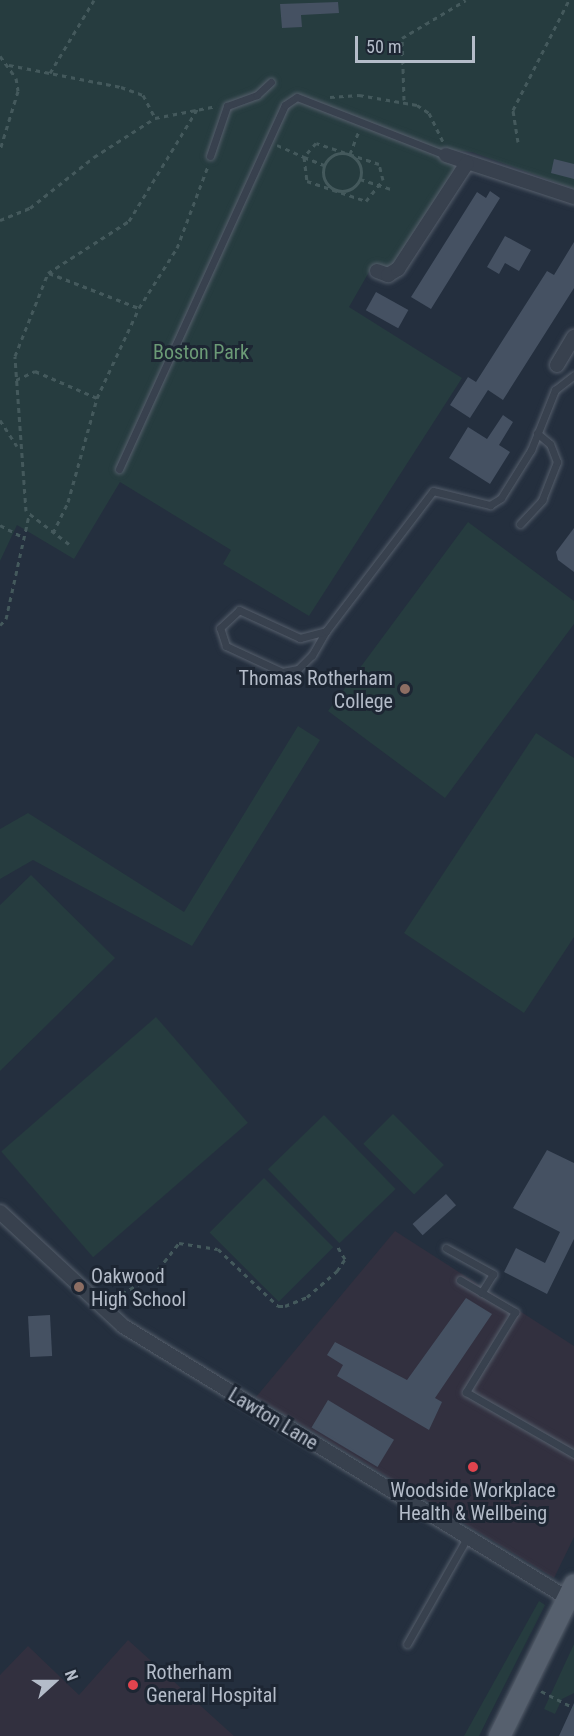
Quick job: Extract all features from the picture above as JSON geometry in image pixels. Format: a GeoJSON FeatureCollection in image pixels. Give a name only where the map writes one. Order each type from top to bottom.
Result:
{"type":"FeatureCollection","features":[{"type":"Feature","properties":{"kind":"main road"},"geometry":{"type":"LineString","coordinates":[[499,1736],[571,1591]]}},
{"type":"Feature","properties":{"kind":"street"},"geometry":{"type":"LineString","coordinates":[[446,155],[574,197]]}},
{"type":"Feature","properties":{"kind":"street"},"geometry":{"type":"LineString","coordinates":[[377,271],[388,275],[398,269],[466,163]]}},
{"type":"Feature","properties":{"kind":"street"},"geometry":{"type":"LineString","coordinates":[[557,365],[574,337]]}},
{"type":"Feature","properties":{"kind":"street","name":"Lawton Lane"},"geometry":{"type":"LineString","coordinates":[[0,1212],[103,1309],[200,1376],[468,1536],[571,1591]]}},
{"type":"Feature","properties":{"kind":"lane"},"geometry":{"type":"LineString","coordinates":[[210,156],[227,106],[257,95],[271,82]]}},
{"type":"Feature","properties":{"kind":"lane"},"geometry":{"type":"LineString","coordinates":[[119,469],[285,105],[302,99],[446,155]]}},
{"type":"Feature","properties":{"kind":"lane"},"geometry":{"type":"LineString","coordinates":[[326,631],[300,638],[239,610],[220,628],[226,646],[282,672],[298,669],[312,656],[326,631],[433,491],[490,505],[515,479],[555,390],[574,375]]}},
{"type":"Feature","properties":{"kind":"lane"},"geometry":{"type":"LineString","coordinates":[[520,524],[542,500],[557,462],[550,444],[537,433]]}},
{"type":"Feature","properties":{"kind":"lane"},"geometry":{"type":"LineString","coordinates":[[446,1248],[493,1274],[481,1293]]}},
{"type":"Feature","properties":{"kind":"lane"},"geometry":{"type":"LineString","coordinates":[[460,1280],[515,1312],[466,1392],[574,1454]]}},
{"type":"Feature","properties":{"kind":"lane"},"geometry":{"type":"LineString","coordinates":[[407,1644],[468,1536]]}},
{"type":"Feature","properties":{"kind":"path"},"geometry":{"type":"LineString","coordinates":[[50,73],[94,0]]}},
{"type":"Feature","properties":{"kind":"path"},"geometry":{"type":"LineString","coordinates":[[404,100],[402,39],[466,0]]}},
{"type":"Feature","properties":{"kind":"path"},"geometry":{"type":"LineString","coordinates":[[518,142],[513,110],[569,0]]}},
{"type":"Feature","properties":{"kind":"path"},"geometry":{"type":"LineString","coordinates":[[566,8],[574,3]]}},
{"type":"Feature","properties":{"kind":"path"},"geometry":{"type":"LineString","coordinates":[[0,56],[9,65],[16,78],[17,101],[0,150]]}},
{"type":"Feature","properties":{"kind":"path"},"geometry":{"type":"LineString","coordinates":[[9,65],[143,95],[155,118]]}},
{"type":"Feature","properties":{"kind":"path"},"geometry":{"type":"LineString","coordinates":[[302,99],[359,95],[404,100],[429,113],[446,155]]}},
{"type":"Feature","properties":{"kind":"path"},"geometry":{"type":"LineString","coordinates":[[0,220],[30,208],[94,157],[155,118],[198,108],[227,106]]}},
{"type":"Feature","properties":{"kind":"path"},"geometry":{"type":"LineString","coordinates":[[0,625],[6,619],[29,515],[18,447],[22,405],[16,380],[15,356],[48,273],[129,221],[198,108]]}},
{"type":"Feature","properties":{"kind":"path"},"geometry":{"type":"LineString","coordinates":[[350,154],[362,124]]}},
{"type":"Feature","properties":{"kind":"path"},"geometry":{"type":"LineString","coordinates":[[267,141],[324,165]]}},
{"type":"Feature","properties":{"kind":"path"},"geometry":{"type":"LineString","coordinates":[[320,143],[350,154],[383,168],[381,187],[366,201],[304,177],[304,157],[320,143]]}},
{"type":"Feature","properties":{"kind":"path"},"geometry":{"type":"LineString","coordinates":[[336,153],[350,154],[359,162],[360,179],[349,190],[336,190],[324,180],[324,165],[336,153]]}},
{"type":"Feature","properties":{"kind":"path"},"geometry":{"type":"LineString","coordinates":[[53,532],[68,502],[97,398],[139,308],[177,248],[210,156]]}},
{"type":"Feature","properties":{"kind":"path"},"geometry":{"type":"LineString","coordinates":[[360,179],[390,189]]}},
{"type":"Feature","properties":{"kind":"path"},"geometry":{"type":"LineString","coordinates":[[48,273],[139,308]]}},
{"type":"Feature","properties":{"kind":"path"},"geometry":{"type":"LineString","coordinates":[[16,380],[34,371],[97,398]]}},
{"type":"Feature","properties":{"kind":"path"},"geometry":{"type":"LineString","coordinates":[[0,420],[18,447]]}},
{"type":"Feature","properties":{"kind":"path"},"geometry":{"type":"LineString","coordinates":[[29,515],[69,544]]}},
{"type":"Feature","properties":{"kind":"path"},"geometry":{"type":"LineString","coordinates":[[0,525],[24,538]]}},
{"type":"Feature","properties":{"kind":"path"},"geometry":{"type":"LineString","coordinates":[[103,1309],[118,1293],[153,1276],[179,1243],[218,1249],[278,1306],[285,1306],[307,1297],[337,1271],[345,1259],[336,1244]]}},
{"type":"Feature","properties":{"kind":"path"},"geometry":{"type":"LineString","coordinates":[[525,1683],[574,1708]]}},
{"type":"Feature","properties":{"kind":"shaded area","name":"Woodside Workplace Health & Wellbeing"},"geometry":{"type":"Polygon","coordinates":[[[395,1231],[574,1346],[574,1537],[554,1578],[256,1397],[395,1231]]]}},
{"type":"Feature","properties":{"kind":"shaded area","name":"Rotherham General Hospital"},"geometry":{"type":"Polygon","coordinates":[[[128,1640],[234,1736],[0,1736],[0,1675],[28,1646],[79,1695],[128,1640]]]}},
{"type":"Feature","properties":{"kind":"green space","name":"Boston Park"},"geometry":{"type":"Polygon","coordinates":[[[0,0],[574,0],[574,189],[472,152],[449,150],[456,170],[396,266],[387,270],[373,265],[349,307],[462,378],[309,616],[223,564],[231,550],[120,482],[74,559],[17,525],[0,561],[0,0]]]}},
{"type":"Feature","properties":{"kind":"green space"},"geometry":{"type":"Polygon","coordinates":[[[468,522],[574,601],[574,624],[445,798],[328,711],[468,522]]]}},
{"type":"Feature","properties":{"kind":"green space"},"geometry":{"type":"Polygon","coordinates":[[[298,726],[320,740],[192,946],[33,860],[0,879],[0,829],[28,813],[184,912],[298,726]]]}},
{"type":"Feature","properties":{"kind":"green space"},"geometry":{"type":"Polygon","coordinates":[[[536,733],[574,758],[574,937],[524,1013],[404,933],[536,733]]]}},
{"type":"Feature","properties":{"kind":"green space"},"geometry":{"type":"Polygon","coordinates":[[[31,875],[115,958],[0,1071],[0,905],[31,875]]]}},
{"type":"Feature","properties":{"kind":"green space"},"geometry":{"type":"Polygon","coordinates":[[[156,1017],[248,1123],[93,1257],[1,1151],[156,1017]]]}},
{"type":"Feature","properties":{"kind":"green space"},"geometry":{"type":"Polygon","coordinates":[[[393,1114],[444,1165],[414,1195],[363,1144],[393,1114]]]}},
{"type":"Feature","properties":{"kind":"green space"},"geometry":{"type":"Polygon","coordinates":[[[324,1115],[396,1189],[339,1243],[268,1169],[324,1115]]]}},
{"type":"Feature","properties":{"kind":"green space"},"geometry":{"type":"Polygon","coordinates":[[[264,1178],[333,1247],[279,1302],[210,1232],[264,1178]]]}},
{"type":"Feature","properties":{"kind":"green space"},"geometry":{"type":"Polygon","coordinates":[[[539,1601],[545,1605],[479,1736],[464,1736],[539,1601]]]}},
{"type":"Feature","properties":{"kind":"green space"},"geometry":{"type":"Polygon","coordinates":[[[574,1644],[574,1693],[562,1699],[555,1714],[544,1709],[574,1644]]]}},
{"type":"Feature","properties":{"kind":"building"},"geometry":{"type":"Polygon","coordinates":[[[338,2],[339,13],[301,15],[302,27],[282,28],[280,4],[338,2]]]}},
{"type":"Feature","properties":{"kind":"building"},"geometry":{"type":"Polygon","coordinates":[[[554,159],[574,164],[574,179],[551,173],[554,159]]]}},
{"type":"Feature","properties":{"kind":"building"},"geometry":{"type":"Polygon","coordinates":[[[490,191],[500,198],[431,309],[411,297],[477,192],[486,198],[490,191]]]}},
{"type":"Feature","properties":{"kind":"building"},"geometry":{"type":"Polygon","coordinates":[[[505,236],[531,250],[519,271],[505,263],[499,274],[487,267],[505,236]]]}},
{"type":"Feature","properties":{"kind":"building"},"geometry":{"type":"Polygon","coordinates":[[[574,242],[574,288],[503,400],[488,390],[470,418],[450,405],[468,377],[476,382],[547,271],[554,275],[574,242]]]}},
{"type":"Feature","properties":{"kind":"building"},"geometry":{"type":"Polygon","coordinates":[[[376,292],[408,310],[398,328],[366,310],[376,292]]]}},
{"type":"Feature","properties":{"kind":"building"},"geometry":{"type":"Polygon","coordinates":[[[503,415],[513,422],[499,445],[510,452],[490,484],[449,458],[468,427],[487,439],[503,415]]]}},
{"type":"Feature","properties":{"kind":"building"},"geometry":{"type":"Polygon","coordinates":[[[574,528],[574,572],[558,560],[556,552],[574,528]]]}},
{"type":"Feature","properties":{"kind":"building"},"geometry":{"type":"Polygon","coordinates":[[[547,1150],[574,1163],[574,1239],[547,1294],[504,1272],[516,1248],[545,1263],[560,1232],[513,1208],[547,1150]]]}},
{"type":"Feature","properties":{"kind":"building"},"geometry":{"type":"Polygon","coordinates":[[[446,1194],[456,1205],[423,1235],[413,1224],[446,1194]]]}},
{"type":"Feature","properties":{"kind":"building"},"geometry":{"type":"Polygon","coordinates":[[[466,1298],[492,1314],[435,1398],[442,1402],[429,1430],[337,1376],[343,1365],[327,1355],[335,1342],[407,1380],[466,1298]]]}},
{"type":"Feature","properties":{"kind":"building"},"geometry":{"type":"Polygon","coordinates":[[[50,1315],[52,1356],[30,1357],[28,1316],[50,1315]]]}},
{"type":"Feature","properties":{"kind":"building"},"geometry":{"type":"Polygon","coordinates":[[[328,1400],[394,1440],[378,1467],[312,1427],[328,1400]]]}},
{"type":"Feature","properties":{"kind":"building"},"geometry":{"type":"Polygon","coordinates":[[[574,1703],[574,1736],[559,1736],[574,1703]]]}},
{"type":"Feature","properties":{"kind":"place","name":"Thomas Rotherham College"},"geometry":{"type":"Point","coordinates":[405,689]}},
{"type":"Feature","properties":{"kind":"place","name":"Oakwood High School"},"geometry":{"type":"Point","coordinates":[79,1287]}},
{"type":"Feature","properties":{"kind":"place","name":"Woodside Workplace Health & Wellbeing"},"geometry":{"type":"Point","coordinates":[473,1467]}},
{"type":"Feature","properties":{"kind":"place","name":"Rotherham General Hospital"},"geometry":{"type":"Point","coordinates":[133,1685]}}]}
